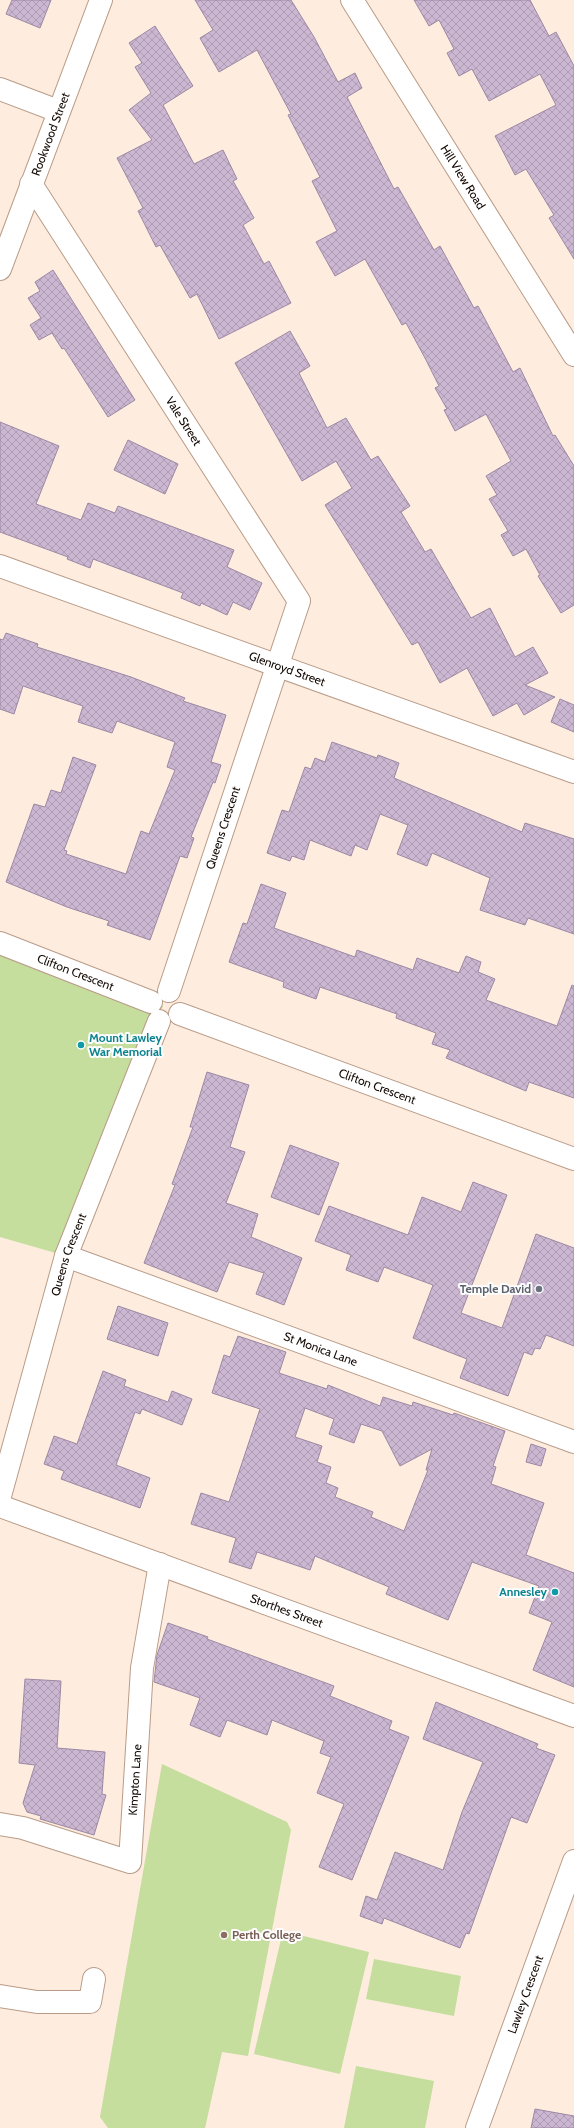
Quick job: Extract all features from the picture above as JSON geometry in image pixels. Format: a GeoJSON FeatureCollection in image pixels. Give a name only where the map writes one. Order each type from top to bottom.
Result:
{"type":"FeatureCollection","features":[{"type":"Feature","properties":{"kind":"street","name":"Rookwood Street"},"geometry":{"type":"LineString","coordinates":[[0,269],[58,111],[101,0]]}},
{"type":"Feature","properties":{"kind":"street","name":"Hill View Road"},"geometry":{"type":"LineString","coordinates":[[352,0],[574,355]]}},
{"type":"Feature","properties":{"kind":"street"},"geometry":{"type":"LineString","coordinates":[[0,89],[58,111]]}},
{"type":"Feature","properties":{"kind":"street","name":"Vale Street"},"geometry":{"type":"LineString","coordinates":[[31,184],[299,601],[276,665]]}},
{"type":"Feature","properties":{"kind":"street","name":"Glenroyd Street"},"geometry":{"type":"LineString","coordinates":[[0,566],[574,772]]}},
{"type":"Feature","properties":{"kind":"street","name":"Queens Crescent"},"geometry":{"type":"LineString","coordinates":[[169,991],[276,665]]}},
{"type":"Feature","properties":{"kind":"street","name":"Clifton Crescent"},"geometry":{"type":"LineString","coordinates":[[0,943],[155,1012]]}},
{"type":"Feature","properties":{"kind":"street"},"geometry":{"type":"LineString","coordinates":[[169,991],[180,1000],[180,1014],[173,1021],[163,1023],[155,1012],[156,994],[169,991]]}},
{"type":"Feature","properties":{"kind":"street","name":"Queens Crescent"},"geometry":{"type":"LineString","coordinates":[[0,1496],[6,1452],[66,1256],[155,1012]]}},
{"type":"Feature","properties":{"kind":"street","name":"Clifton Crescent"},"geometry":{"type":"LineString","coordinates":[[180,1014],[574,1159]]}},
{"type":"Feature","properties":{"kind":"street","name":"St Monica Lane"},"geometry":{"type":"LineString","coordinates":[[66,1256],[574,1442]]}},
{"type":"Feature","properties":{"kind":"street","name":"Storthes Street"},"geometry":{"type":"LineString","coordinates":[[0,1506],[574,1716]]}},
{"type":"Feature","properties":{"kind":"street","name":"Kimpton Lane"},"geometry":{"type":"LineString","coordinates":[[0,1824],[23,1828],[130,1862],[142,1668],[160,1564]]}},
{"type":"Feature","properties":{"kind":"street","name":"Lawley Crescent"},"geometry":{"type":"LineString","coordinates":[[477,2128],[574,1861]]}},
{"type":"Feature","properties":{"kind":"street"},"geometry":{"type":"LineString","coordinates":[[0,1996],[37,2002],[90,2002],[94,1979]]}},
{"type":"Feature","properties":{"kind":"green space"},"geometry":{"type":"Polygon","coordinates":[[[0,943],[163,1006],[66,1256],[0,1237],[0,943]]]}},
{"type":"Feature","properties":{"kind":"green space"},"geometry":{"type":"Polygon","coordinates":[[[162,1764],[287,1822],[291,1830],[248,2056],[222,2052],[205,2128],[108,2128],[100,2117],[162,1764]]]}},
{"type":"Feature","properties":{"kind":"green space"},"geometry":{"type":"Polygon","coordinates":[[[283,1931],[369,1952],[340,2074],[254,2054],[283,1931]]]}},
{"type":"Feature","properties":{"kind":"green space"},"geometry":{"type":"Polygon","coordinates":[[[374,1959],[461,1976],[454,2016],[366,1999],[374,1959]]]}},
{"type":"Feature","properties":{"kind":"green space"},"geometry":{"type":"Polygon","coordinates":[[[356,2066],[434,2081],[425,2128],[344,2128],[356,2066]]]}},
{"type":"Feature","properties":{"kind":"building"},"geometry":{"type":"Polygon","coordinates":[[[12,0],[51,0],[40,28],[6,14],[12,0]]]}},
{"type":"Feature","properties":{"kind":"building"},"geometry":{"type":"Polygon","coordinates":[[[195,0],[291,0],[314,37],[338,82],[355,73],[362,88],[347,97],[394,189],[398,187],[434,250],[440,246],[474,308],[478,306],[513,372],[520,368],[553,436],[555,435],[574,466],[574,605],[561,613],[538,576],[540,575],[526,549],[513,556],[501,535],[508,531],[489,499],[497,495],[486,476],[511,461],[486,414],[455,431],[444,410],[447,409],[435,388],[439,386],[425,358],[406,323],[402,325],[365,259],[335,276],[316,242],[337,231],[312,181],[320,177],[288,115],[291,114],[257,50],[219,72],[200,38],[213,30],[195,0]]]}},
{"type":"Feature","properties":{"kind":"building"},"geometry":{"type":"Polygon","coordinates":[[[414,0],[530,0],[549,36],[556,32],[574,66],[574,259],[549,218],[554,215],[526,169],[515,175],[495,136],[556,105],[540,74],[489,101],[472,69],[459,76],[447,53],[454,49],[439,20],[429,26],[414,0]]]}},
{"type":"Feature","properties":{"kind":"building"},"geometry":{"type":"Polygon","coordinates":[[[155,26],[193,86],[163,105],[194,164],[223,150],[237,179],[233,181],[254,218],[243,225],[264,264],[269,261],[291,303],[219,339],[197,294],[190,298],[160,245],[156,247],[138,211],[143,208],[117,158],[152,140],[129,110],[151,93],[135,67],[142,63],[129,43],[155,26]]]}},
{"type":"Feature","properties":{"kind":"building"},"geometry":{"type":"Polygon","coordinates":[[[53,270],[135,400],[108,417],[64,348],[62,349],[52,333],[39,340],[30,325],[41,318],[28,298],[40,291],[35,282],[53,270]]]}},
{"type":"Feature","properties":{"kind":"building"},"geometry":{"type":"Polygon","coordinates":[[[290,331],[310,366],[299,373],[327,428],[346,418],[371,460],[378,456],[410,506],[401,512],[425,552],[431,549],[471,618],[490,608],[515,657],[533,647],[548,673],[525,685],[555,697],[524,715],[517,703],[493,716],[467,668],[440,683],[418,642],[412,645],[325,505],[352,488],[336,461],[302,481],[235,363],[290,331]]]}},
{"type":"Feature","properties":{"kind":"building"},"geometry":{"type":"Polygon","coordinates":[[[0,422],[59,446],[36,504],[81,520],[88,503],[115,513],[118,506],[234,550],[227,567],[262,583],[250,610],[233,602],[227,615],[201,603],[200,606],[181,598],[183,593],[93,559],[90,568],[67,559],[68,557],[0,532],[0,422]]]}},
{"type":"Feature","properties":{"kind":"building"},"geometry":{"type":"Polygon","coordinates":[[[128,440],[178,464],[165,494],[114,470],[128,440]]]}},
{"type":"Feature","properties":{"kind":"building"},"geometry":{"type":"Polygon","coordinates":[[[6,633],[38,644],[37,647],[131,677],[185,698],[183,701],[226,715],[211,762],[221,765],[215,783],[213,782],[191,837],[194,838],[187,858],[180,856],[150,940],[107,925],[109,921],[67,907],[6,882],[34,804],[45,807],[51,790],[61,793],[73,757],[96,765],[64,850],[67,851],[66,854],[126,874],[141,831],[149,834],[175,770],[167,767],[175,742],[117,721],[112,733],[78,722],[83,706],[23,686],[14,714],[0,709],[0,639],[3,640],[6,633]]]}},
{"type":"Feature","properties":{"kind":"building"},"geometry":{"type":"Polygon","coordinates":[[[560,699],[574,705],[574,732],[551,722],[560,699]]]}},
{"type":"Feature","properties":{"kind":"building"},"geometry":{"type":"Polygon","coordinates":[[[332,742],[377,758],[378,755],[399,763],[394,778],[522,832],[525,823],[574,839],[574,934],[528,918],[525,925],[480,910],[490,878],[432,853],[427,866],[397,854],[408,825],[380,814],[367,850],[355,845],[351,856],[310,840],[304,860],[292,856],[290,861],[267,853],[282,810],[289,812],[305,767],[311,769],[315,758],[325,762],[332,742]]]}},
{"type":"Feature","properties":{"kind":"building"},"geometry":{"type":"Polygon","coordinates":[[[261,884],[286,893],[274,928],[355,957],[357,950],[413,970],[417,958],[459,973],[466,956],[481,962],[478,972],[495,979],[486,1000],[557,1026],[572,985],[574,986],[574,1098],[529,1082],[526,1091],[446,1058],[450,1050],[432,1044],[436,1033],[396,1018],[397,1014],[320,987],[316,999],[283,987],[284,982],[229,962],[243,923],[247,924],[261,884]]]}},
{"type":"Feature","properties":{"kind":"building"},"geometry":{"type":"Polygon","coordinates":[[[207,1072],[249,1085],[230,1147],[245,1152],[226,1203],[258,1214],[251,1237],[302,1258],[284,1305],[256,1294],[264,1273],[229,1262],[217,1292],[144,1263],[175,1185],[172,1184],[193,1127],[190,1127],[207,1072]]]}},
{"type":"Feature","properties":{"kind":"building"},"geometry":{"type":"Polygon","coordinates":[[[290,1145],[339,1163],[319,1215],[271,1197],[290,1145]]]}},
{"type":"Feature","properties":{"kind":"building"},"geometry":{"type":"Polygon","coordinates":[[[473,1182],[507,1195],[461,1313],[502,1328],[536,1234],[574,1248],[574,1346],[546,1335],[540,1349],[535,1348],[532,1355],[524,1352],[508,1396],[460,1378],[467,1359],[413,1338],[433,1285],[384,1267],[378,1282],[346,1270],[351,1255],[315,1241],[329,1206],[408,1235],[422,1197],[461,1212],[473,1182]]]}},
{"type":"Feature","properties":{"kind":"building"},"geometry":{"type":"Polygon","coordinates":[[[118,1306],[168,1323],[158,1356],[107,1339],[118,1306]]]}},
{"type":"Feature","properties":{"kind":"building"},"geometry":{"type":"Polygon","coordinates":[[[238,1336],[286,1352],[279,1373],[327,1389],[328,1385],[380,1406],[383,1397],[412,1406],[413,1402],[453,1415],[454,1413],[505,1431],[493,1466],[496,1467],[491,1484],[544,1503],[526,1555],[574,1573],[574,1687],[533,1670],[552,1622],[529,1613],[539,1586],[472,1562],[448,1620],[386,1594],[389,1587],[315,1556],[310,1570],[257,1552],[251,1569],[229,1562],[236,1538],[191,1524],[201,1493],[229,1502],[260,1409],[212,1393],[224,1355],[230,1357],[238,1336]],[[305,1408],[295,1437],[322,1446],[317,1462],[331,1467],[326,1483],[338,1488],[335,1497],[373,1512],[371,1517],[404,1531],[428,1470],[426,1470],[432,1449],[400,1466],[382,1431],[361,1424],[354,1443],[329,1434],[334,1419],[305,1408]]]}},
{"type":"Feature","properties":{"kind":"building"},"geometry":{"type":"Polygon","coordinates":[[[103,1371],[126,1380],[124,1386],[168,1402],[172,1391],[192,1399],[182,1425],[142,1409],[140,1414],[135,1412],[116,1465],[150,1478],[140,1508],[61,1479],[64,1471],[44,1464],[54,1436],[77,1444],[103,1371]]]}},
{"type":"Feature","properties":{"kind":"building"},"geometry":{"type":"Polygon","coordinates":[[[531,1444],[546,1449],[541,1466],[526,1462],[531,1444]]]}},
{"type":"Feature","properties":{"kind":"building"},"geometry":{"type":"Polygon","coordinates":[[[168,1623],[334,1686],[330,1696],[392,1721],[389,1729],[409,1737],[352,1880],[319,1867],[344,1804],[317,1793],[331,1757],[320,1753],[324,1741],[272,1720],[267,1735],[227,1720],[220,1737],[190,1725],[200,1698],[154,1682],[157,1655],[168,1623]]]}},
{"type":"Feature","properties":{"kind":"building"},"geometry":{"type":"Polygon","coordinates":[[[25,1679],[61,1681],[57,1748],[105,1752],[102,1794],[106,1795],[94,1835],[40,1819],[41,1816],[27,1812],[23,1803],[35,1765],[19,1763],[25,1679]]]}},
{"type":"Feature","properties":{"kind":"building"},"geometry":{"type":"Polygon","coordinates":[[[436,1702],[538,1744],[536,1748],[555,1755],[527,1823],[511,1817],[469,1934],[466,1933],[460,1948],[384,1918],[382,1924],[360,1916],[366,1896],[377,1900],[395,1852],[443,1870],[462,1812],[483,1762],[423,1739],[436,1702]]]}},
{"type":"Feature","properties":{"kind":"building"},"geometry":{"type":"Polygon","coordinates":[[[535,2109],[574,2116],[574,2128],[531,2128],[535,2109]]]}},
{"type":"Feature","properties":{"kind":"place","name":"Mount Lawley War Memorial"},"geometry":{"type":"Point","coordinates":[81,1045]}},
{"type":"Feature","properties":{"kind":"place","name":"Temple David"},"geometry":{"type":"Point","coordinates":[539,1289]}},
{"type":"Feature","properties":{"kind":"place","name":"Annesley"},"geometry":{"type":"Point","coordinates":[555,1592]}},
{"type":"Feature","properties":{"kind":"place","name":"Perth College"},"geometry":{"type":"Point","coordinates":[224,1935]}}]}
